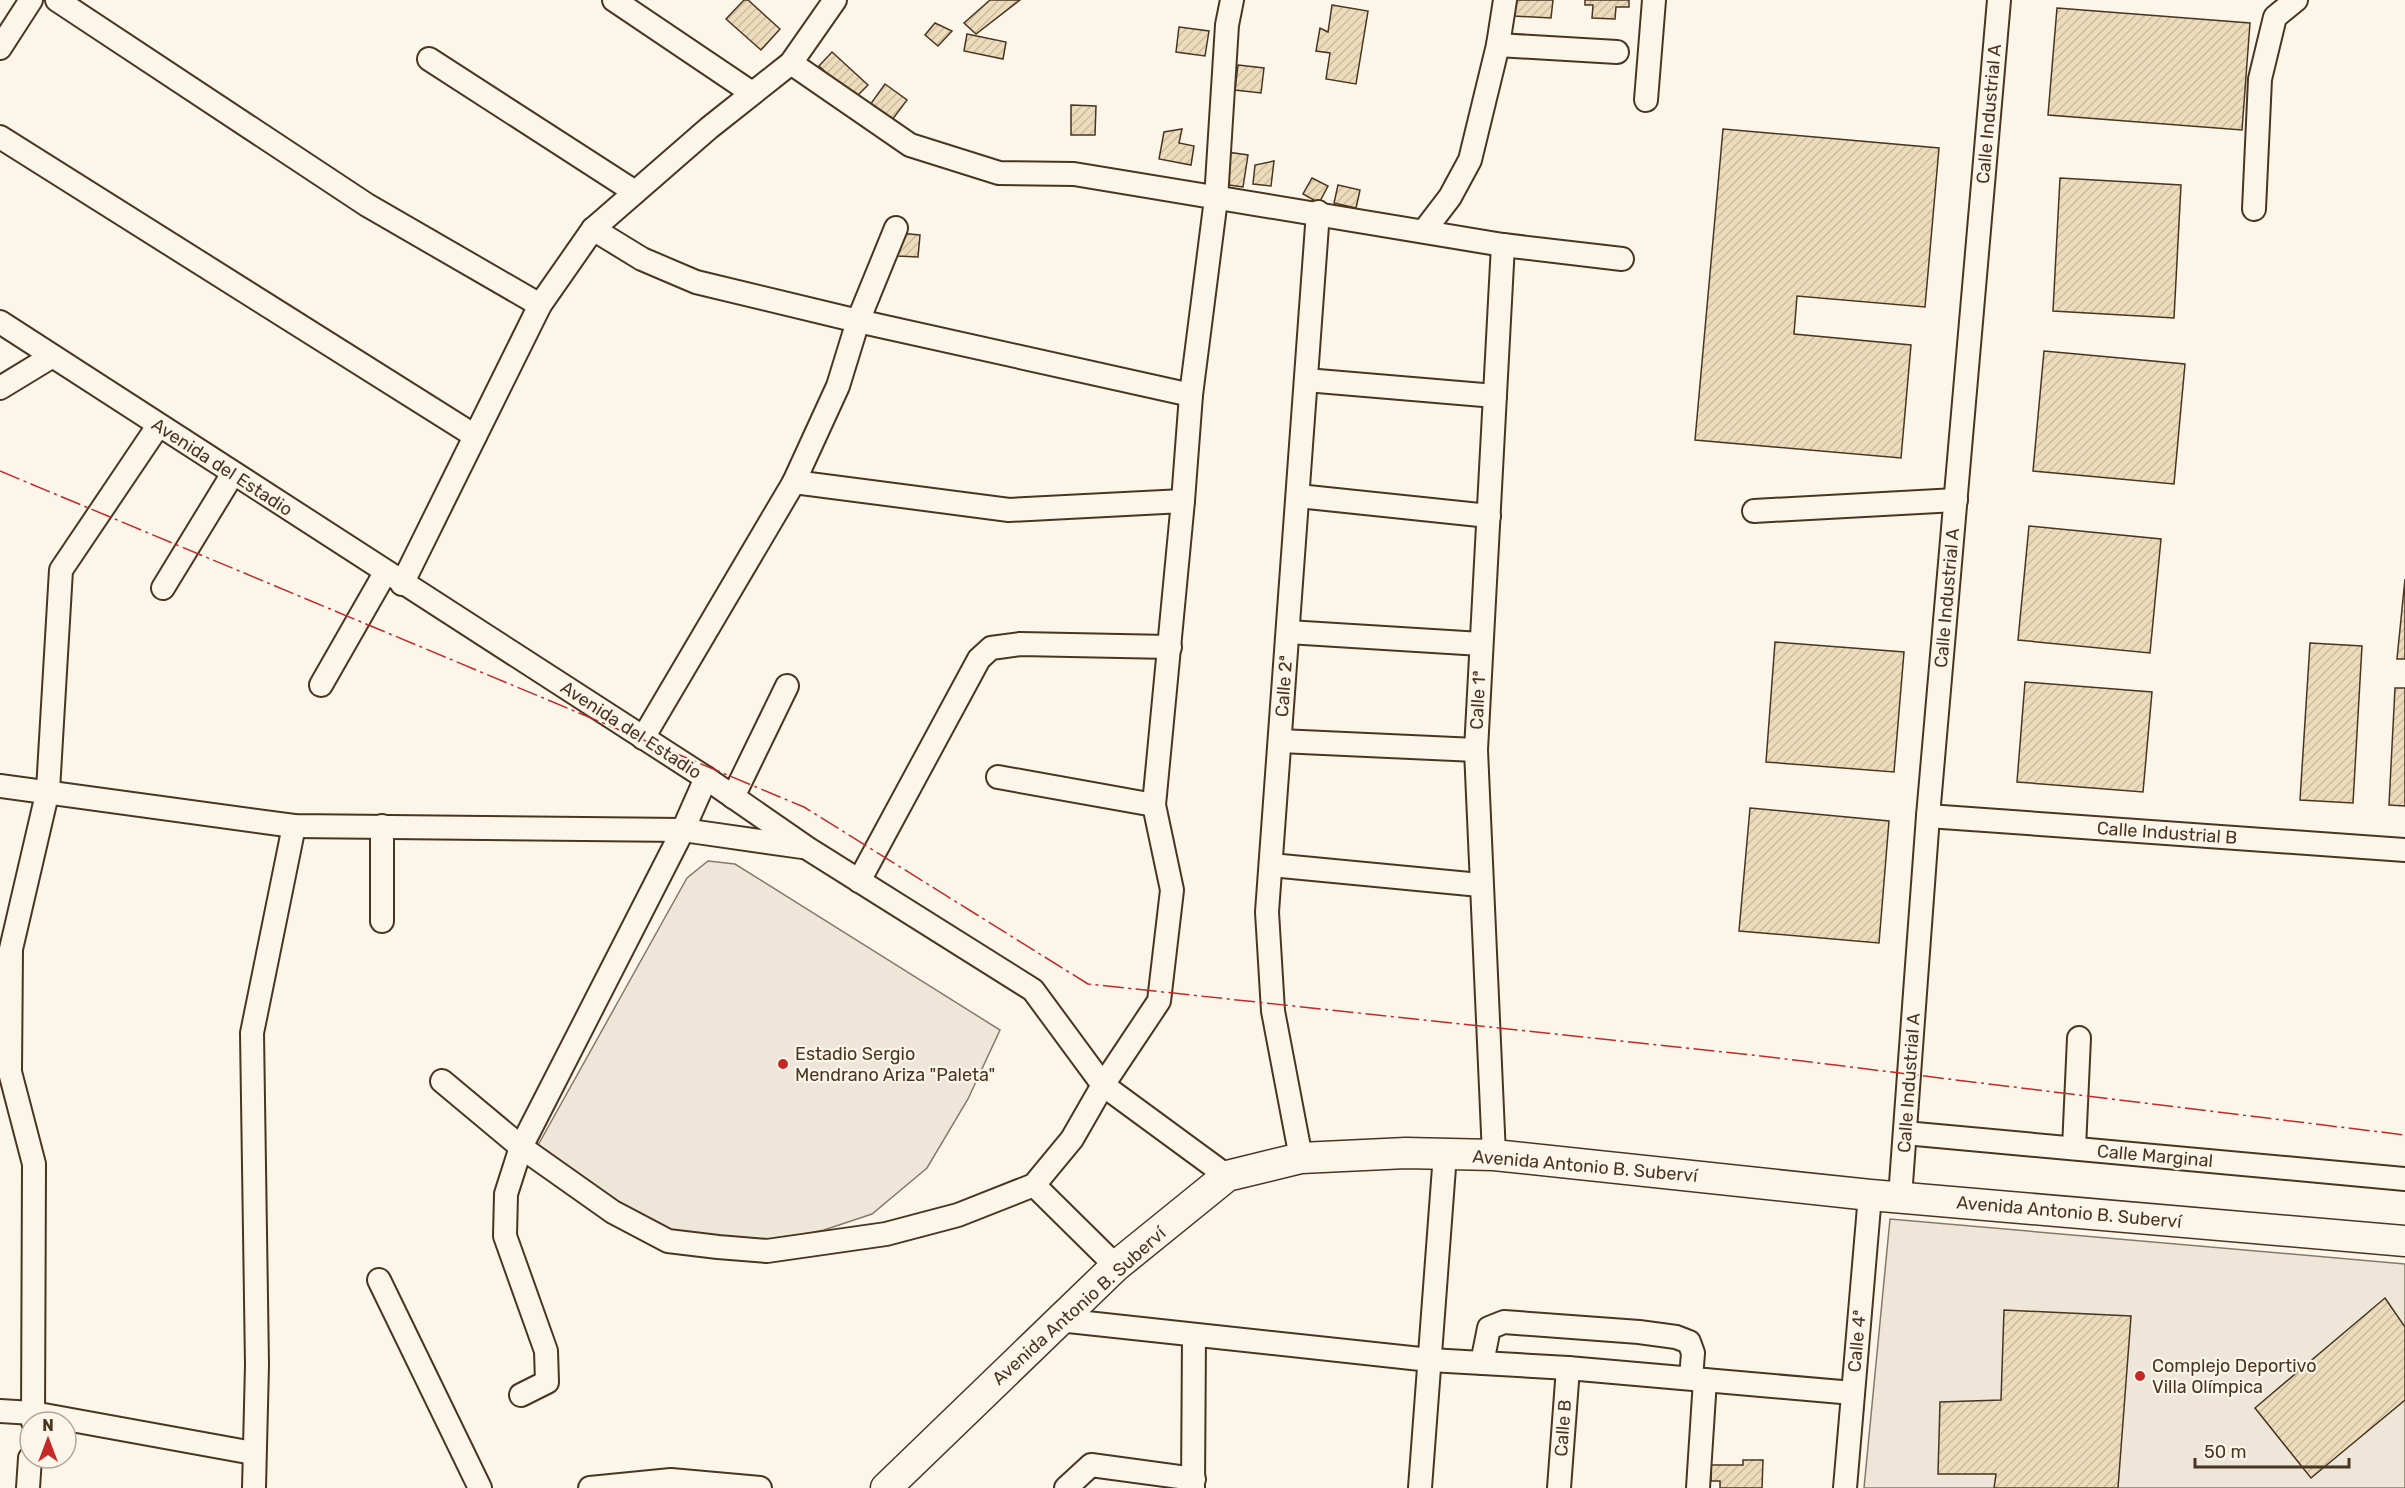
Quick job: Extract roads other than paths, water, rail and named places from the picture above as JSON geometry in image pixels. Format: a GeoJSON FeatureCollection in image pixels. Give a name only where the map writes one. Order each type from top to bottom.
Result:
{"type":"FeatureCollection","features":[{"type":"Feature","properties":{"kind":"main road","name":"Avenida Antonio B. Suberví"},"geometry":{"type":"LineString","coordinates":[[886,1488],[1116,1266],[1227,1176],[1301,1158],[1494,1155],[1870,1195],[2405,1241]]}},
{"type":"Feature","properties":{"kind":"street"},"geometry":{"type":"LineString","coordinates":[[0,48],[32,0]]}},
{"type":"Feature","properties":{"kind":"street"},"geometry":{"type":"LineString","coordinates":[[57,0],[367,205],[540,304]]}},
{"type":"Feature","properties":{"kind":"street"},"geometry":{"type":"LineString","coordinates":[[614,0],[752,93]]}},
{"type":"Feature","properties":{"kind":"street"},"geometry":{"type":"LineString","coordinates":[[321,685],[394,579],[475,436],[540,304],[593,229],[752,93],[791,63],[835,0]]}},
{"type":"Feature","properties":{"kind":"street"},"geometry":{"type":"LineString","coordinates":[[442,1081],[521,1147],[613,1212],[668,1241],[767,1251],[886,1234],[958,1215],[1034,1185],[1072,1138],[1103,1085],[1159,1001],[1172,890],[1154,805],[1191,395],[1216,199],[1227,25],[1232,0]]}},
{"type":"Feature","properties":{"kind":"street"},"geometry":{"type":"LineString","coordinates":[[1424,231],[1450,197],[1470,160],[1498,45],[1505,0]]}},
{"type":"Feature","properties":{"kind":"street"},"geometry":{"type":"LineString","coordinates":[[1646,100],[1654,0]]}},
{"type":"Feature","properties":{"kind":"street","name":"Calle Industrial A"},"geometry":{"type":"LineString","coordinates":[[1900,1197],[1928,816],[1999,0]]}},
{"type":"Feature","properties":{"kind":"street"},"geometry":{"type":"LineString","coordinates":[[2254,209],[2259,79],[2275,17],[2296,0]]}},
{"type":"Feature","properties":{"kind":"street"},"geometry":{"type":"LineString","coordinates":[[1498,45],[1617,52]]}},
{"type":"Feature","properties":{"kind":"street"},"geometry":{"type":"LineString","coordinates":[[429,59],[635,192]]}},
{"type":"Feature","properties":{"kind":"street"},"geometry":{"type":"LineString","coordinates":[[791,63],[910,146],[999,173],[1074,174],[1216,199],[1318,212],[1503,245],[1622,259]]}},
{"type":"Feature","properties":{"kind":"street"},"geometry":{"type":"LineString","coordinates":[[0,137],[475,436]]}},
{"type":"Feature","properties":{"kind":"street","name":"Calle 2ª"},"geometry":{"type":"LineString","coordinates":[[1301,1158],[1273,1011],[1267,912],[1318,212]]}},
{"type":"Feature","properties":{"kind":"street"},"geometry":{"type":"LineString","coordinates":[[643,738],[794,482],[838,386],[858,321],[896,228]]}},
{"type":"Feature","properties":{"kind":"street"},"geometry":{"type":"LineString","coordinates":[[593,229],[642,259],[696,282],[858,321],[1191,395]]}},
{"type":"Feature","properties":{"kind":"street","name":"Calle 1ª"},"geometry":{"type":"LineString","coordinates":[[1494,1155],[1480,885],[1476,750],[1503,245]]}},
{"type":"Feature","properties":{"kind":"street","name":"Avenida del Estadio"},"geometry":{"type":"LineString","coordinates":[[0,322],[232,475],[706,778],[807,848],[1033,990],[1103,1085],[1227,1176]]}},
{"type":"Feature","properties":{"kind":"street"},"geometry":{"type":"LineString","coordinates":[[0,388],[51,357]]}},
{"type":"Feature","properties":{"kind":"street"},"geometry":{"type":"LineString","coordinates":[[1306,381],[1495,396]]}},
{"type":"Feature","properties":{"kind":"street"},"geometry":{"type":"LineString","coordinates":[[33,1410],[34,1164],[5,1072],[11,949],[48,790],[61,570],[158,426]]}},
{"type":"Feature","properties":{"kind":"street"},"geometry":{"type":"LineString","coordinates":[[163,588],[232,475]]}},
{"type":"Feature","properties":{"kind":"street"},"geometry":{"type":"LineString","coordinates":[[794,482],[1010,510],[1183,501]]}},
{"type":"Feature","properties":{"kind":"street"},"geometry":{"type":"LineString","coordinates":[[1298,496],[1489,516]]}},
{"type":"Feature","properties":{"kind":"street"},"geometry":{"type":"LineString","coordinates":[[1754,511],[1956,500]]}},
{"type":"Feature","properties":{"kind":"street"},"geometry":{"type":"LineString","coordinates":[[1288,632],[1482,644]]}},
{"type":"Feature","properties":{"kind":"street"},"geometry":{"type":"LineString","coordinates":[[859,881],[979,659],[992,648],[1020,644],[1170,647]]}},
{"type":"Feature","properties":{"kind":"street"},"geometry":{"type":"LineString","coordinates":[[733,797],[787,686]]}},
{"type":"Feature","properties":{"kind":"street"},"geometry":{"type":"LineString","coordinates":[[1280,741],[1476,750]]}},
{"type":"Feature","properties":{"kind":"street"},"geometry":{"type":"LineString","coordinates":[[998,777],[1154,805]]}},
{"type":"Feature","properties":{"kind":"street"},"geometry":{"type":"LineString","coordinates":[[521,1395],[547,1382],[546,1351],[505,1236],[506,1194],[521,1147],[683,830],[706,778]]}},
{"type":"Feature","properties":{"kind":"street"},"geometry":{"type":"LineString","coordinates":[[0,786],[48,790],[294,826],[683,830],[807,848]]}},
{"type":"Feature","properties":{"kind":"street","name":"Calle Industrial B"},"geometry":{"type":"LineString","coordinates":[[1928,816],[2405,850]]}},
{"type":"Feature","properties":{"kind":"street"},"geometry":{"type":"LineString","coordinates":[[254,1488],[253,1453],[257,1365],[252,1033],[294,826]]}},
{"type":"Feature","properties":{"kind":"street"},"geometry":{"type":"LineString","coordinates":[[382,826],[382,921]]}},
{"type":"Feature","properties":{"kind":"street"},"geometry":{"type":"LineString","coordinates":[[1271,865],[1480,885]]}},
{"type":"Feature","properties":{"kind":"street"},"geometry":{"type":"LineString","coordinates":[[2073,1148],[2079,1038]]}},
{"type":"Feature","properties":{"kind":"street","name":"Calle Marginal"},"geometry":{"type":"LineString","coordinates":[[1905,1133],[2405,1179]]}},
{"type":"Feature","properties":{"kind":"street"},"geometry":{"type":"LineString","coordinates":[[1420,1488],[1444,1154]]}},
{"type":"Feature","properties":{"kind":"street"},"geometry":{"type":"LineString","coordinates":[[1034,1185],[1116,1266]]}},
{"type":"Feature","properties":{"kind":"street","name":"Calle 4ª"},"geometry":{"type":"LineString","coordinates":[[1845,1488],[1870,1195]]}},
{"type":"Feature","properties":{"kind":"street"},"geometry":{"type":"LineString","coordinates":[[378,1280],[480,1488]]}},
{"type":"Feature","properties":{"kind":"street"},"geometry":{"type":"LineString","coordinates":[[1059,1320],[1430,1360],[1568,1368],[1853,1393]]}},
{"type":"Feature","properties":{"kind":"street"},"geometry":{"type":"LineString","coordinates":[[1482,1363],[1489,1328],[1504,1322],[1639,1332],[1676,1337],[1689,1342],[1698,1379],[1698,1488]]}},
{"type":"Feature","properties":{"kind":"street"},"geometry":{"type":"LineString","coordinates":[[1066,1488],[1092,1465],[1193,1483],[1194,1335]]}},
{"type":"Feature","properties":{"kind":"street","name":"Calle B"},"geometry":{"type":"LineString","coordinates":[[1559,1488],[1568,1368]]}},
{"type":"Feature","properties":{"kind":"street"},"geometry":{"type":"LineString","coordinates":[[0,1411],[18,1414]]}},
{"type":"Feature","properties":{"kind":"street"},"geometry":{"type":"LineString","coordinates":[[78,1424],[253,1453]]}},
{"type":"Feature","properties":{"kind":"street"},"geometry":{"type":"LineString","coordinates":[[28,1488],[29,1470]]}},
{"type":"Feature","properties":{"kind":"street"},"geometry":{"type":"LineString","coordinates":[[590,1488],[671,1480],[760,1488]]}},
{"type":"Feature","properties":{"kind":"place","name":"Estadio Sergio Mendrano Ariza \"Paleta\""},"geometry":{"type":"Point","coordinates":[783,1064]}},
{"type":"Feature","properties":{"kind":"place","name":"Complejo Deportivo Villa Olímpica"},"geometry":{"type":"Point","coordinates":[2140,1376]}}]}
